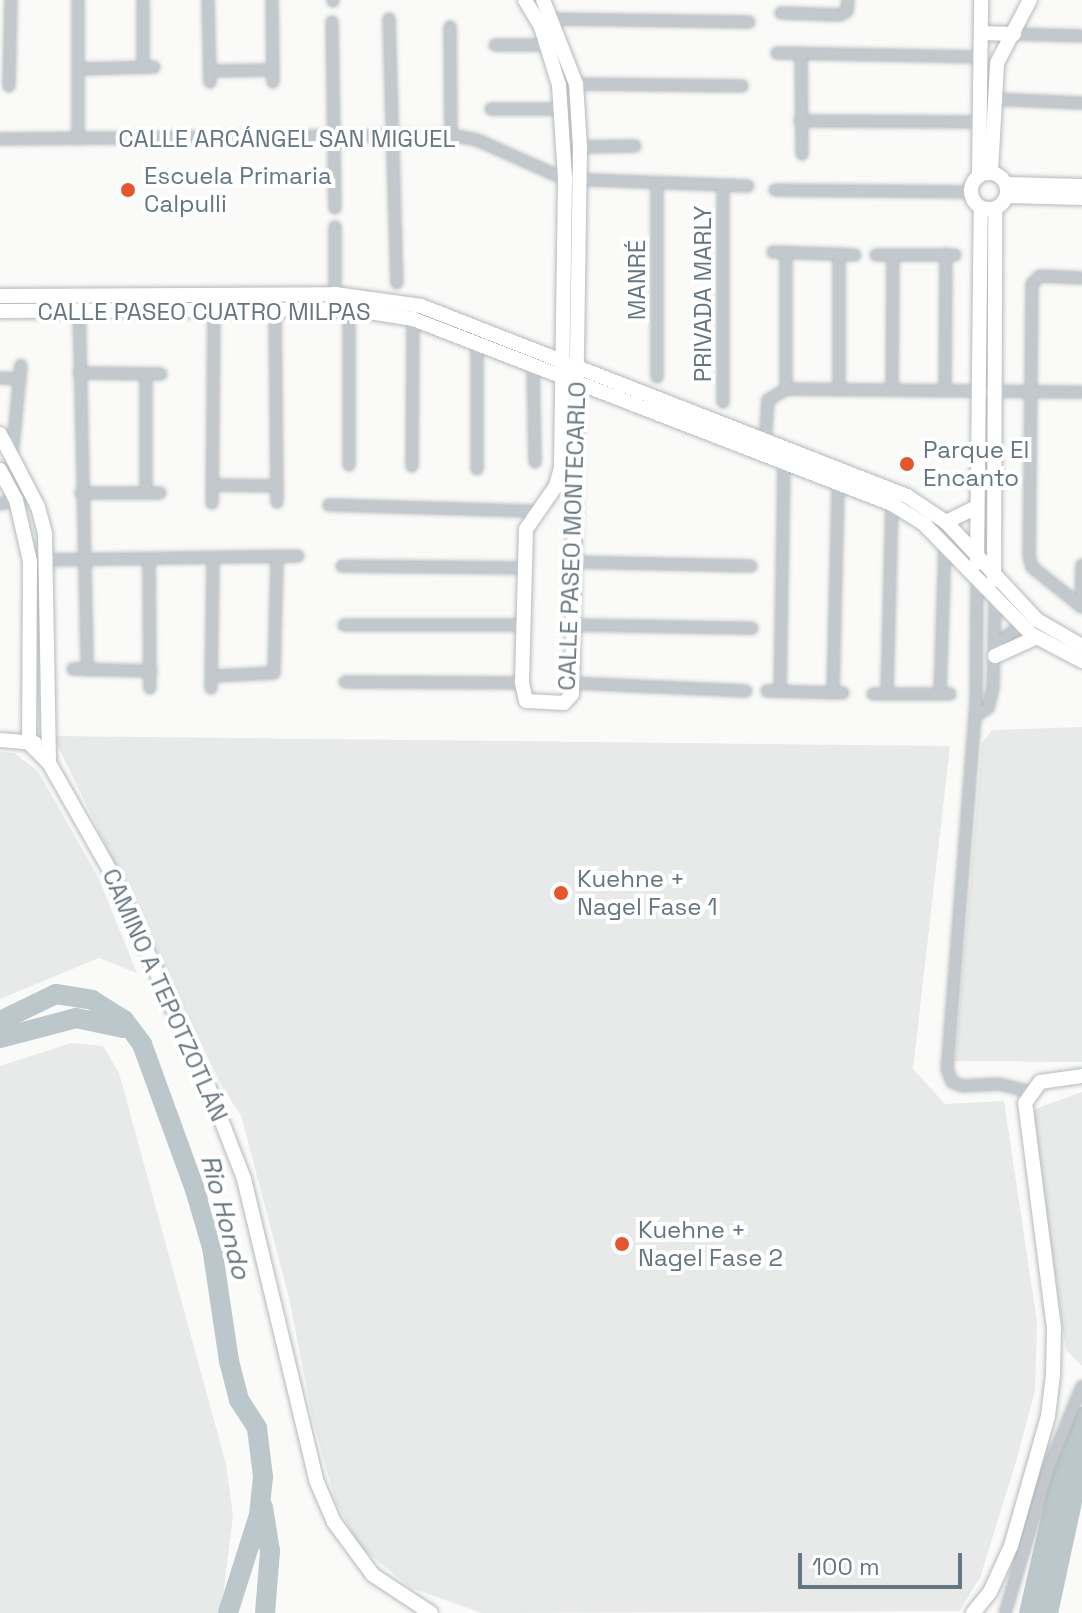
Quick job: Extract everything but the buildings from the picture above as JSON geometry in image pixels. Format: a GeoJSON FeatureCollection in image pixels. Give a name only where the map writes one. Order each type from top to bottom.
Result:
{"type":"FeatureCollection","features":[{"type":"Feature","properties":{"kind":"street"},"geometry":{"type":"LineString","coordinates":[[9,86],[6,72],[11,0]]}},
{"type":"Feature","properties":{"kind":"street"},"geometry":{"type":"LineString","coordinates":[[78,0],[78,139]]}},
{"type":"Feature","properties":{"kind":"street"},"geometry":{"type":"LineString","coordinates":[[78,69],[149,67],[143,0]]}},
{"type":"Feature","properties":{"kind":"street"},"geometry":{"type":"LineString","coordinates":[[208,0],[210,76],[273,76],[272,0]]}},
{"type":"Feature","properties":{"kind":"street","name":"CALLE PASEO MONTECARLO"},"geometry":{"type":"LineString","coordinates":[[525,0],[547,45],[563,109],[573,179],[570,372],[572,694],[564,703],[532,703],[523,697],[522,683],[526,529],[560,475],[570,372]]}},
{"type":"Feature","properties":{"kind":"street","name":"CALLE PASEO MONTECARLO"},"geometry":{"type":"LineString","coordinates":[[543,0],[554,19],[576,84],[580,147],[573,179]]}},
{"type":"Feature","properties":{"kind":"street"},"geometry":{"type":"LineString","coordinates":[[781,13],[840,15],[847,11],[848,0]]}},
{"type":"Feature","properties":{"kind":"street"},"geometry":{"type":"LineString","coordinates":[[981,0],[985,174]]}},
{"type":"Feature","properties":{"kind":"street"},"geometry":{"type":"LineString","coordinates":[[971,192],[985,174],[997,63],[1030,0]]}},
{"type":"Feature","properties":{"kind":"street"},"geometry":{"type":"LineString","coordinates":[[389,19],[397,283]]}},
{"type":"Feature","properties":{"kind":"street"},"geometry":{"type":"LineString","coordinates":[[554,19],[749,22]]}},
{"type":"Feature","properties":{"kind":"street"},"geometry":{"type":"LineString","coordinates":[[332,22],[335,208]]}},
{"type":"Feature","properties":{"kind":"street"},"geometry":{"type":"LineString","coordinates":[[450,27],[451,135]]}},
{"type":"Feature","properties":{"kind":"street"},"geometry":{"type":"LineString","coordinates":[[982,33],[1082,36]]}},
{"type":"Feature","properties":{"kind":"street"},"geometry":{"type":"LineString","coordinates":[[495,45],[547,45]]}},
{"type":"Feature","properties":{"kind":"street"},"geometry":{"type":"LineString","coordinates":[[777,53],[982,57]]}},
{"type":"Feature","properties":{"kind":"street"},"geometry":{"type":"LineString","coordinates":[[801,53],[802,154]]}},
{"type":"Feature","properties":{"kind":"street"},"geometry":{"type":"LineString","coordinates":[[576,84],[742,86]]}},
{"type":"Feature","properties":{"kind":"street"},"geometry":{"type":"LineString","coordinates":[[993,99],[1082,103]]}},
{"type":"Feature","properties":{"kind":"street"},"geometry":{"type":"LineString","coordinates":[[491,109],[563,109]]}},
{"type":"Feature","properties":{"kind":"street"},"geometry":{"type":"LineString","coordinates":[[800,121],[982,122]]}},
{"type":"Feature","properties":{"kind":"street","name":"CALLE ARCÁNGEL SAN MIGUEL"},"geometry":{"type":"LineString","coordinates":[[0,139],[451,135],[477,140],[573,179]]}},
{"type":"Feature","properties":{"kind":"street"},"geometry":{"type":"LineString","coordinates":[[580,147],[635,146]]}},
{"type":"Feature","properties":{"kind":"street"},"geometry":{"type":"LineString","coordinates":[[985,174],[1007,190],[1082,198]]}},
{"type":"Feature","properties":{"kind":"street"},"geometry":{"type":"LineString","coordinates":[[573,179],[748,186]]}},
{"type":"Feature","properties":{"kind":"street","name":"MANRÉ"},"geometry":{"type":"LineString","coordinates":[[657,183],[657,377]]}},
{"type":"Feature","properties":{"kind":"street","name":"PRIVADA MARLY"},"geometry":{"type":"LineString","coordinates":[[723,186],[723,402]]}},
{"type":"Feature","properties":{"kind":"street"},"geometry":{"type":"LineString","coordinates":[[1082,186],[1007,190],[988,208],[977,507],[975,716],[947,1069],[952,1082],[963,1086],[999,1084],[1030,1092],[1056,1077],[1082,1076]]}},
{"type":"Feature","properties":{"kind":"street"},"geometry":{"type":"LineString","coordinates":[[775,190],[971,192],[988,208],[996,390],[995,650],[991,701],[975,716]]}},
{"type":"Feature","properties":{"kind":"street"},"geometry":{"type":"LineString","coordinates":[[335,227],[335,294]]}},
{"type":"Feature","properties":{"kind":"street"},"geometry":{"type":"LineString","coordinates":[[773,252],[855,255]]}},
{"type":"Feature","properties":{"kind":"street"},"geometry":{"type":"LineString","coordinates":[[786,253],[786,389]]}},
{"type":"Feature","properties":{"kind":"street"},"geometry":{"type":"LineString","coordinates":[[839,254],[839,388]]}},
{"type":"Feature","properties":{"kind":"street"},"geometry":{"type":"LineString","coordinates":[[876,255],[950,254],[945,390]]}},
{"type":"Feature","properties":{"kind":"street"},"geometry":{"type":"LineString","coordinates":[[892,389],[893,255]]}},
{"type":"Feature","properties":{"kind":"street"},"geometry":{"type":"LineString","coordinates":[[1082,278],[1033,280],[1029,556],[1032,567],[1082,607]]}},
{"type":"Feature","properties":{"kind":"street","name":"CALLE PASEO CUATRO MILPAS"},"geometry":{"type":"LineString","coordinates":[[0,296],[214,310],[275,309],[335,294],[397,307],[890,488],[946,522],[976,558],[1037,620],[1082,646]]}},
{"type":"Feature","properties":{"kind":"street"},"geometry":{"type":"LineString","coordinates":[[79,301],[87,670]]}},
{"type":"Feature","properties":{"kind":"street","name":"CALLE PASEO CUATRO MILPAS"},"geometry":{"type":"LineString","coordinates":[[0,311],[79,301],[299,302],[349,309],[397,307],[413,319],[533,365],[570,372],[784,463],[892,504],[945,544],[977,583],[1022,625],[1037,637],[1082,661]]}},
{"type":"Feature","properties":{"kind":"street"},"geometry":{"type":"LineString","coordinates":[[275,309],[277,502]]}},
{"type":"Feature","properties":{"kind":"street"},"geometry":{"type":"LineString","coordinates":[[349,309],[349,465]]}},
{"type":"Feature","properties":{"kind":"street"},"geometry":{"type":"LineString","coordinates":[[212,503],[214,310]]}},
{"type":"Feature","properties":{"kind":"street"},"geometry":{"type":"LineString","coordinates":[[412,466],[413,319]]}},
{"type":"Feature","properties":{"kind":"street"},"geometry":{"type":"LineString","coordinates":[[477,342],[477,469]]}},
{"type":"Feature","properties":{"kind":"street"},"geometry":{"type":"LineString","coordinates":[[12,456],[21,365]]}},
{"type":"Feature","properties":{"kind":"street"},"geometry":{"type":"LineString","coordinates":[[533,365],[535,462]]}},
{"type":"Feature","properties":{"kind":"street"},"geometry":{"type":"LineString","coordinates":[[79,373],[161,374]]}},
{"type":"Feature","properties":{"kind":"street"},"geometry":{"type":"LineString","coordinates":[[146,374],[146,492]]}},
{"type":"Feature","properties":{"kind":"street"},"geometry":{"type":"LineString","coordinates":[[0,378],[20,379]]}},
{"type":"Feature","properties":{"kind":"street"},"geometry":{"type":"LineString","coordinates":[[765,455],[768,400],[786,389],[1082,392]]}},
{"type":"Feature","properties":{"kind":"street","name":"CAMINO A TEPOTZOTLÁN"},"geometry":{"type":"LineString","coordinates":[[0,434],[38,507],[47,560],[46,743],[49,763]]}},
{"type":"Feature","properties":{"kind":"street"},"geometry":{"type":"LineString","coordinates":[[780,691],[784,463]]}},
{"type":"Feature","properties":{"kind":"street"},"geometry":{"type":"LineString","coordinates":[[0,470],[16,500],[30,561],[29,743]]}},
{"type":"Feature","properties":{"kind":"street"},"geometry":{"type":"LineString","coordinates":[[767,691],[838,693],[838,484]]}},
{"type":"Feature","properties":{"kind":"street"},"geometry":{"type":"LineString","coordinates":[[212,485],[277,486]]}},
{"type":"Feature","properties":{"kind":"street"},"geometry":{"type":"LineString","coordinates":[[81,493],[160,493]]}},
{"type":"Feature","properties":{"kind":"street"},"geometry":{"type":"LineString","coordinates":[[0,504],[16,500]]}},
{"type":"Feature","properties":{"kind":"street"},"geometry":{"type":"LineString","coordinates":[[887,693],[892,504]]}},
{"type":"Feature","properties":{"kind":"street"},"geometry":{"type":"LineString","coordinates":[[329,505],[537,511]]}},
{"type":"Feature","properties":{"kind":"street"},"geometry":{"type":"LineString","coordinates":[[946,522],[977,507]]}},
{"type":"Feature","properties":{"kind":"street"},"geometry":{"type":"LineString","coordinates":[[873,694],[945,694],[945,544]]}},
{"type":"Feature","properties":{"kind":"street"},"geometry":{"type":"LineString","coordinates":[[30,561],[213,560],[298,556]]}},
{"type":"Feature","properties":{"kind":"street"},"geometry":{"type":"LineString","coordinates":[[214,676],[274,673],[277,558]]}},
{"type":"Feature","properties":{"kind":"street"},"geometry":{"type":"LineString","coordinates":[[149,559],[150,688]]}},
{"type":"Feature","properties":{"kind":"street"},"geometry":{"type":"LineString","coordinates":[[211,688],[214,676],[213,560]]}},
{"type":"Feature","properties":{"kind":"street"},"geometry":{"type":"LineString","coordinates":[[573,562],[751,566]]}},
{"type":"Feature","properties":{"kind":"street"},"geometry":{"type":"LineString","coordinates":[[1082,565],[1082,607]]}},
{"type":"Feature","properties":{"kind":"street"},"geometry":{"type":"LineString","coordinates":[[342,566],[524,568]]}},
{"type":"Feature","properties":{"kind":"street"},"geometry":{"type":"LineString","coordinates":[[344,625],[524,625]]}},
{"type":"Feature","properties":{"kind":"street"},"geometry":{"type":"LineString","coordinates":[[572,625],[752,628]]}},
{"type":"Feature","properties":{"kind":"street"},"geometry":{"type":"LineString","coordinates":[[995,650],[1022,625]]}},
{"type":"Feature","properties":{"kind":"street"},"geometry":{"type":"LineString","coordinates":[[995,650],[1037,637]]}},
{"type":"Feature","properties":{"kind":"street"},"geometry":{"type":"LineString","coordinates":[[73,669],[151,671]]}},
{"type":"Feature","properties":{"kind":"street"},"geometry":{"type":"LineString","coordinates":[[345,682],[522,683]]}},
{"type":"Feature","properties":{"kind":"street"},"geometry":{"type":"LineString","coordinates":[[571,683],[746,691]]}},
{"type":"Feature","properties":{"kind":"street"},"geometry":{"type":"LineString","coordinates":[[0,740],[46,743]]}},
{"type":"Feature","properties":{"kind":"street","name":"CAMINO A TEPOTZOTLÁN"},"geometry":{"type":"LineString","coordinates":[[29,743],[49,763],[132,914],[229,1139],[244,1179],[316,1480],[334,1522],[373,1575],[431,1613]]}},
{"type":"Feature","properties":{"kind":"street"},"geometry":{"type":"LineString","coordinates":[[973,1613],[990,1592],[1011,1546],[1048,1416],[1053,1375],[1054,1328],[1023,1122],[1030,1092]]}},
{"type":"Feature","properties":{"kind":"street"},"geometry":{"type":"LineString","coordinates":[[1005,1613],[1049,1467],[1082,1386]]}},
{"type":"Feature","properties":{"kind":"shaded area"},"geometry":{"type":"Polygon","coordinates":[[[1082,727],[1082,1062],[955,1061],[982,743],[992,730],[1082,727]]]}},
{"type":"Feature","properties":{"kind":"shaded area"},"geometry":{"type":"Polygon","coordinates":[[[53,736],[950,746],[913,1069],[945,1104],[1004,1101],[1037,1322],[1035,1391],[1017,1458],[980,1578],[959,1611],[482,1613],[411,1588],[359,1546],[335,1500],[313,1421],[289,1298],[241,1115],[225,1092],[53,736]]]}},
{"type":"Feature","properties":{"kind":"shaded area"},"geometry":{"type":"Polygon","coordinates":[[[0,752],[14,753],[38,771],[98,877],[137,973],[99,958],[0,999],[0,752]]]}},
{"type":"Feature","properties":{"kind":"shaded area"},"geometry":{"type":"Polygon","coordinates":[[[71,1043],[103,1046],[119,1073],[226,1464],[233,1516],[221,1613],[0,1613],[0,1066],[71,1043]]]}},
{"type":"Feature","properties":{"kind":"shaded area"},"geometry":{"type":"Polygon","coordinates":[[[1082,1092],[1082,1366],[1066,1350],[1034,1127],[1035,1109],[1082,1092]]]}},
{"type":"Feature","properties":{"kind":"waterway","name":"Rio Hondo"},"geometry":{"type":"LineString","coordinates":[[0,1021],[56,994],[92,1000],[124,1020],[142,1044],[195,1190],[212,1247],[229,1361],[239,1400],[257,1428],[263,1477],[259,1515],[228,1613]]}},
{"type":"Feature","properties":{"kind":"waterway"},"geometry":{"type":"LineString","coordinates":[[0,1038],[76,1018],[123,1028]]}},
{"type":"Feature","properties":{"kind":"waterway","name":"Rio Hondo"},"geometry":{"type":"LineString","coordinates":[[1029,1613],[1059,1483],[1082,1417]]}},
{"type":"Feature","properties":{"kind":"waterway"},"geometry":{"type":"LineString","coordinates":[[1048,1613],[1082,1456]]}},
{"type":"Feature","properties":{"kind":"waterway"},"geometry":{"type":"LineString","coordinates":[[263,1507],[270,1551],[265,1613]]}},
{"type":"Feature","properties":{"kind":"place","name":"Escuela Primaria Calpulli"},"geometry":{"type":"Point","coordinates":[128,190]}},
{"type":"Feature","properties":{"kind":"place","name":"Parque El Encanto"},"geometry":{"type":"Point","coordinates":[907,464]}},
{"type":"Feature","properties":{"kind":"place","name":"Kuehne + Nagel Fase 1"},"geometry":{"type":"Point","coordinates":[561,893]}},
{"type":"Feature","properties":{"kind":"place","name":"Kuehne + Nagel Fase 2"},"geometry":{"type":"Point","coordinates":[622,1244]}}]}
